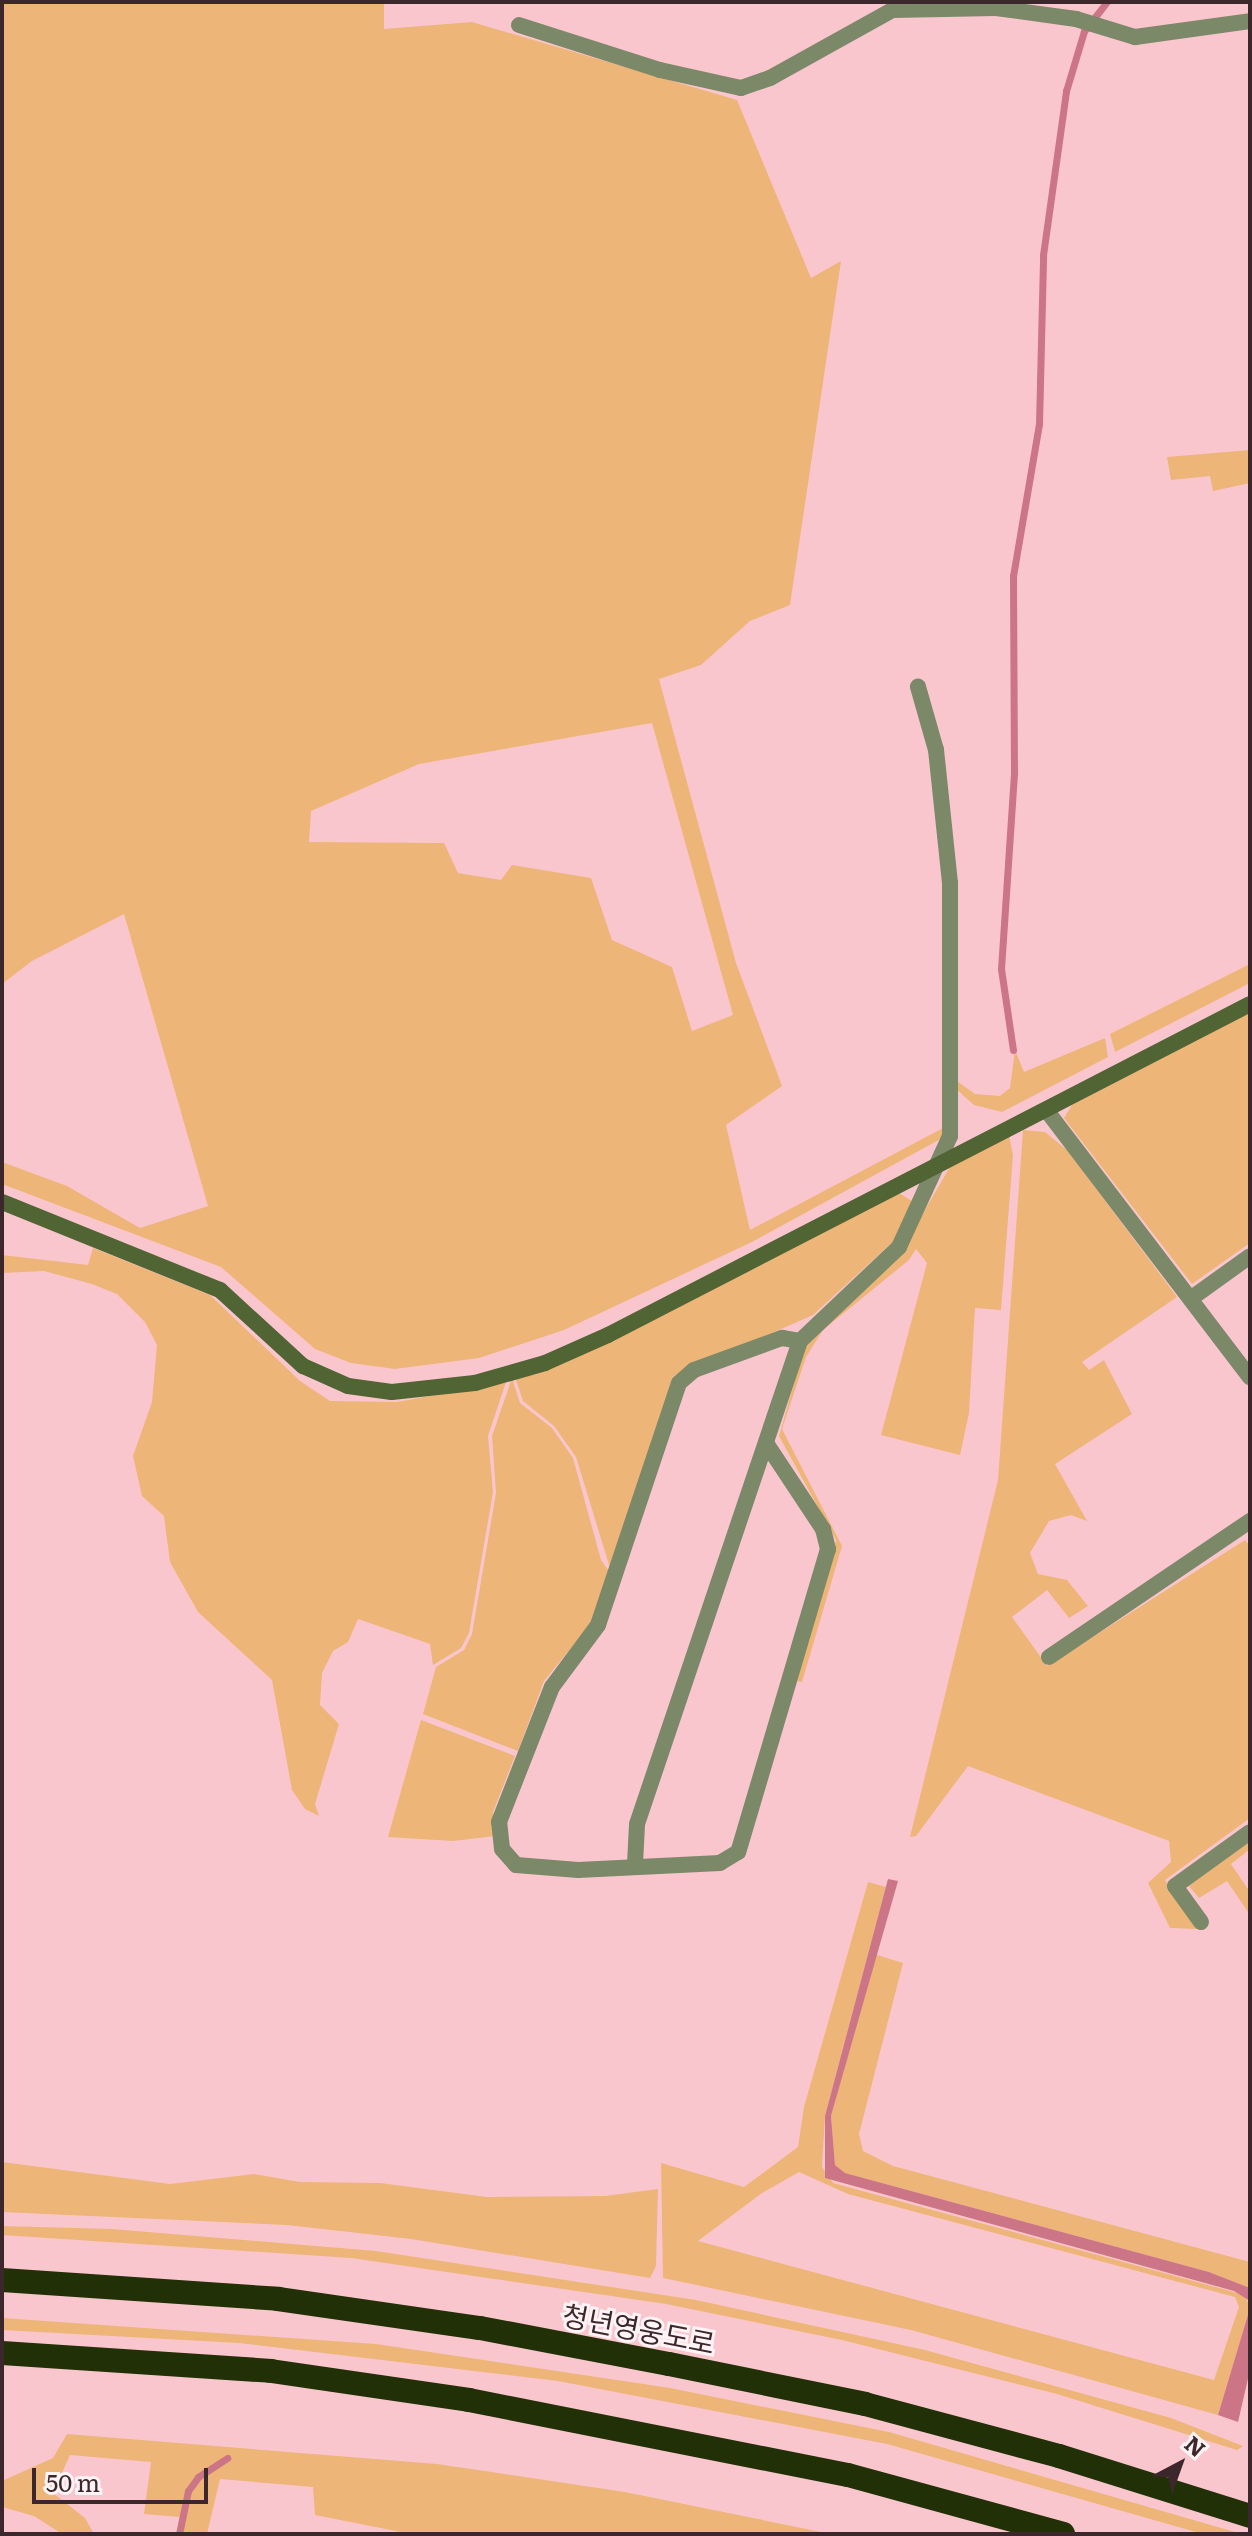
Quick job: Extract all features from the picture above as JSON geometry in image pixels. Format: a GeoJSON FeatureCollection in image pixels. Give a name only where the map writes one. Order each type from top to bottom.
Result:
{"type":"FeatureCollection","features":[{"type":"Feature","properties":{"kind":"highway","name":"청년영웅도로"},"geometry":{"type":"LineString","coordinates":[[2,2280],[278,2299],[553,2341],[865,2404],[1059,2456],[1250,2516]]}},
{"type":"Feature","properties":{"kind":"highway"},"geometry":{"type":"LineString","coordinates":[[2,2353],[271,2371],[469,2400],[848,2475],[1063,2534]]}},
{"type":"Feature","properties":{"kind":"street"},"geometry":{"type":"LineString","coordinates":[[519,25],[660,70],[741,88],[770,78],[892,10],[996,8],[1076,19],[1135,37],[1250,21]]}},
{"type":"Feature","properties":{"kind":"street"},"geometry":{"type":"LineString","coordinates":[[635,1864],[637,1824],[800,1341],[899,1247],[942,1164],[951,1109],[946,1056],[950,883],[936,750],[918,687]]}},
{"type":"Feature","properties":{"kind":"street"},"geometry":{"type":"LineString","coordinates":[[2,1202],[220,1290],[303,1366],[348,1386],[392,1392],[475,1383],[545,1363],[1047,1111],[1250,1004]]}},
{"type":"Feature","properties":{"kind":"street"},"geometry":{"type":"LineString","coordinates":[[1047,1111],[1193,1297],[1250,1377]]}},
{"type":"Feature","properties":{"kind":"street"},"geometry":{"type":"LineString","coordinates":[[1193,1297],[1250,1256]]}},
{"type":"Feature","properties":{"kind":"street"},"geometry":{"type":"LineString","coordinates":[[766,1443],[823,1529],[828,1549],[744,1842],[726,1862],[526,1869],[502,1849],[499,1822],[552,1687],[598,1625],[679,1383],[694,1370],[782,1338],[800,1341]]}},
{"type":"Feature","properties":{"kind":"street"},"geometry":{"type":"LineString","coordinates":[[1049,1657],[1250,1521]]}},
{"type":"Feature","properties":{"kind":"street"},"geometry":{"type":"LineString","coordinates":[[1201,1922],[1175,1886],[1250,1832]]}},
{"type":"Feature","properties":{"kind":"shaded area"},"geometry":{"type":"Polygon","coordinates":[[[2,2],[384,2],[384,29],[472,22],[737,100],[811,278],[841,261],[790,605],[750,621],[701,665],[659,679],[736,963],[782,1086],[726,1125],[750,1230],[945,1127],[946,1136],[752,1242],[564,1330],[479,1358],[395,1369],[351,1363],[315,1349],[221,1267],[2,1184],[2,1162],[67,1186],[140,1228],[208,1206],[124,914],[32,961],[2,984],[2,2]],[[652,723],[419,764],[311,811],[309,842],[444,843],[458,873],[501,880],[512,865],[591,878],[612,940],[672,967],[692,1031],[733,1015],[652,723]]]}},
{"type":"Feature","properties":{"kind":"shaded area"},"geometry":{"type":"Polygon","coordinates":[[[1250,450],[1250,483],[1213,491],[1210,476],[1171,480],[1167,457],[1250,450]]]}},
{"type":"Feature","properties":{"kind":"shaded area"},"geometry":{"type":"Polygon","coordinates":[[[1250,964],[1250,983],[1115,1052],[1110,1034],[1250,964]]]}},
{"type":"Feature","properties":{"kind":"shaded area"},"geometry":{"type":"Polygon","coordinates":[[[1250,1012],[1250,1243],[1192,1284],[1064,1118],[1072,1105],[1250,1012]]]}},
{"type":"Feature","properties":{"kind":"shaded area"},"geometry":{"type":"Polygon","coordinates":[[[1105,1038],[1108,1057],[1002,1112],[974,1105],[953,1086],[954,1079],[975,1094],[1000,1096],[1010,1088],[1015,1050],[1024,1072],[1105,1038]]]}},
{"type":"Feature","properties":{"kind":"shaded area"},"geometry":{"type":"Polygon","coordinates":[[[1023,1130],[1045,1132],[1068,1151],[1177,1297],[1082,1362],[1089,1370],[1104,1360],[1132,1414],[1055,1464],[1087,1521],[1071,1515],[1049,1521],[1030,1553],[1038,1574],[1067,1580],[1088,1606],[1069,1618],[1047,1590],[1012,1617],[1047,1666],[1245,1540],[1250,1546],[1250,1818],[1165,1880],[1197,1929],[1170,1928],[1148,1883],[1171,1862],[1169,1841],[968,1766],[916,1836],[910,1837],[998,1480],[1023,1130]]]}},
{"type":"Feature","properties":{"kind":"shaded area"},"geometry":{"type":"Polygon","coordinates":[[[1009,1135],[1013,1155],[1001,1310],[975,1308],[969,1413],[960,1455],[881,1435],[927,1263],[916,1249],[909,1260],[823,1330],[806,1357],[782,1429],[842,1546],[802,1682],[797,1681],[836,1540],[779,1436],[801,1359],[810,1337],[919,1220],[950,1167],[1009,1135]]]}},
{"type":"Feature","properties":{"kind":"shaded area"},"geometry":{"type":"Polygon","coordinates":[[[899,1193],[912,1201],[897,1238],[813,1315],[674,1376],[610,1568],[576,1457],[554,1426],[523,1401],[515,1377],[899,1193]]]}},
{"type":"Feature","properties":{"kind":"shaded area"},"geometry":{"type":"Polygon","coordinates":[[[93,1248],[210,1295],[300,1381],[330,1401],[397,1402],[506,1382],[488,1436],[493,1492],[469,1633],[461,1648],[433,1665],[430,1644],[358,1619],[348,1642],[333,1651],[322,1673],[320,1705],[339,1724],[315,1804],[319,1816],[305,1809],[292,1790],[272,1680],[198,1612],[170,1562],[164,1516],[142,1496],[133,1456],[152,1402],[157,1345],[145,1322],[117,1294],[92,1284],[44,1271],[2,1273],[2,1255],[88,1265],[93,1248]]]}},
{"type":"Feature","properties":{"kind":"shaded area"},"geometry":{"type":"Polygon","coordinates":[[[512,1378],[520,1403],[552,1428],[573,1458],[601,1560],[609,1571],[593,1621],[544,1681],[518,1751],[423,1714],[436,1667],[464,1650],[472,1634],[496,1493],[492,1436],[512,1378]]]}},
{"type":"Feature","properties":{"kind":"shaded area"},"geometry":{"type":"Polygon","coordinates":[[[421,1720],[515,1756],[493,1812],[495,1836],[453,1841],[388,1837],[421,1720]]]}},
{"type":"Feature","properties":{"kind":"shaded area"},"geometry":{"type":"Polygon","coordinates":[[[1250,1835],[1250,1849],[1231,1864],[1250,1892],[1250,1915],[1227,1881],[1199,1898],[1189,1886],[1250,1835]]]}},
{"type":"Feature","properties":{"kind":"shaded area"},"geometry":{"type":"Polygon","coordinates":[[[888,1879],[898,1881],[831,2116],[835,2165],[845,2173],[1209,2272],[1250,2288],[1250,2301],[1234,2291],[825,2178],[825,2116],[888,1879]]]}},
{"type":"Feature","properties":{"kind":"shaded area"},"geometry":{"type":"Polygon","coordinates":[[[868,1882],[886,1887],[825,2116],[822,2167],[833,2183],[1245,2295],[1250,2308],[1218,2415],[911,2330],[663,2278],[661,2163],[744,2187],[798,2147],[804,2107],[868,1882]],[[799,2172],[762,2193],[698,2241],[1214,2380],[1239,2307],[1235,2297],[848,2194],[799,2172]]]}},
{"type":"Feature","properties":{"kind":"shaded area"},"geometry":{"type":"Polygon","coordinates":[[[874,1954],[903,1963],[859,2134],[863,2151],[893,2166],[1250,2262],[1250,2288],[1209,2272],[845,2173],[835,2165],[831,2116],[874,1954]]]}},
{"type":"Feature","properties":{"kind":"shaded area"},"geometry":{"type":"Polygon","coordinates":[[[2,2162],[170,2184],[254,2174],[300,2182],[380,2183],[487,2197],[605,2196],[658,2189],[656,2266],[650,2278],[411,2239],[287,2225],[2,2212],[2,2162]]]}},
{"type":"Feature","properties":{"kind":"shaded area"},"geometry":{"type":"Polygon","coordinates":[[[2,2226],[112,2229],[376,2251],[696,2300],[925,2350],[1171,2418],[1243,2446],[1237,2450],[1057,2394],[842,2340],[666,2304],[351,2258],[2,2235],[2,2226]]]}},
{"type":"Feature","properties":{"kind":"shaded area"},"geometry":{"type":"Polygon","coordinates":[[[1250,2308],[1250,2370],[1238,2422],[1218,2415],[1250,2308]]]}},
{"type":"Feature","properties":{"kind":"shaded area"},"geometry":{"type":"Polygon","coordinates":[[[2,2318],[376,2344],[670,2388],[889,2432],[1242,2534],[1203,2534],[887,2444],[558,2381],[239,2343],[2,2330],[2,2318]]]}},
{"type":"Feature","properties":{"kind":"shaded area"},"geometry":{"type":"Polygon","coordinates":[[[67,2434],[437,2464],[625,2492],[831,2534],[411,2534],[315,2515],[313,2487],[220,2479],[207,2534],[181,2534],[189,2492],[226,2457],[197,2476],[186,2491],[180,2517],[144,2514],[151,2462],[70,2455],[53,2493],[85,2518],[94,2534],[62,2534],[34,2516],[2,2507],[2,2481],[53,2458],[67,2434]]]}},
{"type":"Feature","properties":{"kind":"waterway"},"geometry":{"type":"LineString","coordinates":[[1013,1050],[1001,969],[1014,772],[1013,576],[1039,424],[1043,255],[1066,91],[1084,31],[1107,2]]}},
{"type":"Feature","properties":{"kind":"waterway"},"geometry":{"type":"LineString","coordinates":[[179,2534],[188,2491],[198,2477],[227,2458]]}}]}
